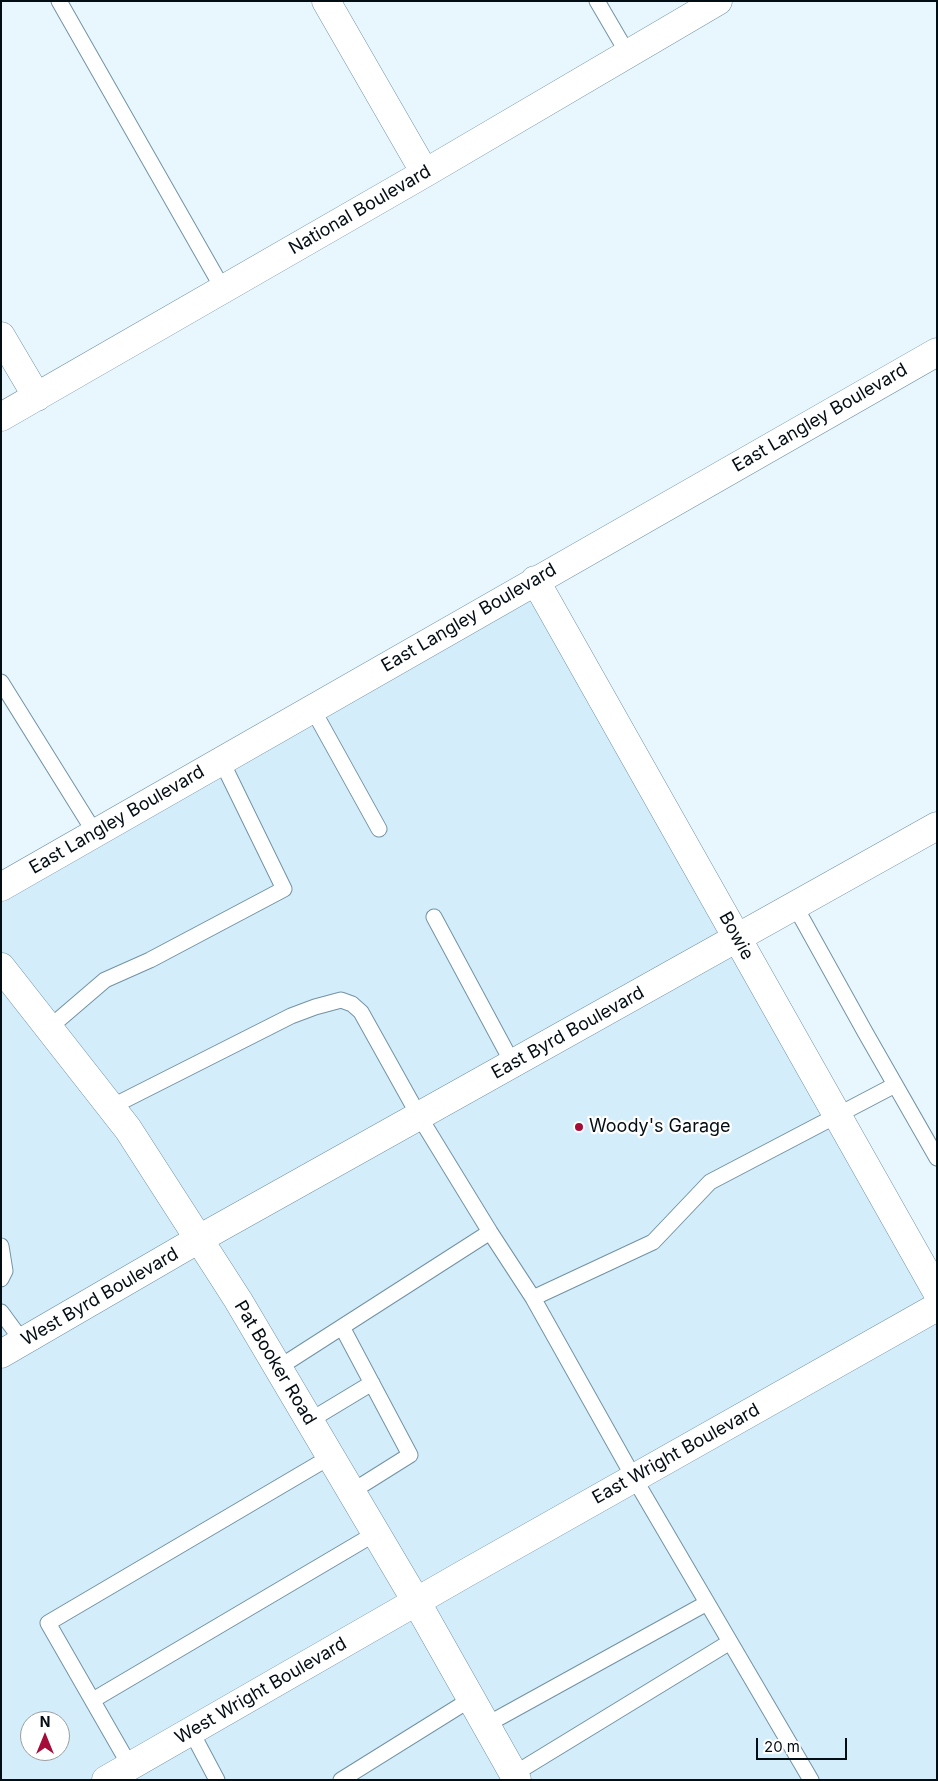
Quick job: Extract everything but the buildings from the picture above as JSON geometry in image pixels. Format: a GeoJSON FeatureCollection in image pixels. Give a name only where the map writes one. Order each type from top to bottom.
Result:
{"type":"FeatureCollection","features":[{"type":"Feature","properties":{"kind":"street"},"geometry":{"type":"LineString","coordinates":[[326,1],[425,173]]}},
{"type":"Feature","properties":{"kind":"street","name":"National Boulevard"},"geometry":{"type":"LineString","coordinates":[[1,417],[425,173],[718,1]]}},
{"type":"Feature","properties":{"kind":"street"},"geometry":{"type":"LineString","coordinates":[[1,336],[37,396]]}},
{"type":"Feature","properties":{"kind":"street","name":"East Langley Boulevard"},"geometry":{"type":"LineString","coordinates":[[1,887],[535,580],[937,352]]}},
{"type":"Feature","properties":{"kind":"street","name":"Bowie"},"geometry":{"type":"LineString","coordinates":[[535,580],[937,1292]]}},
{"type":"Feature","properties":{"kind":"street","name":"East Byrd Boulevard"},"geometry":{"type":"LineString","coordinates":[[199,1239],[937,826]]}},
{"type":"Feature","properties":{"kind":"street","name":"Pat Booker Road"},"geometry":{"type":"LineString","coordinates":[[1,968],[128,1129],[199,1239],[376,1533],[515,1777]]}},
{"type":"Feature","properties":{"kind":"street","name":"West Byrd Boulevard"},"geometry":{"type":"LineString","coordinates":[[12,1348],[199,1239]]}},
{"type":"Feature","properties":{"kind":"street","name":"East Wright Boulevard"},"geometry":{"type":"LineString","coordinates":[[416,1602],[937,1307]]}},
{"type":"Feature","properties":{"kind":"street","name":"West Wright Boulevard"},"geometry":{"type":"LineString","coordinates":[[106,1780],[416,1602]]}},
{"type":"Feature","properties":{"kind":"lane"},"geometry":{"type":"LineString","coordinates":[[58,1],[223,289]]}},
{"type":"Feature","properties":{"kind":"lane"},"geometry":{"type":"LineString","coordinates":[[597,1],[628,54]]}},
{"type":"Feature","properties":{"kind":"lane"},"geometry":{"type":"LineString","coordinates":[[1,682],[95,833]]}},
{"type":"Feature","properties":{"kind":"lane"},"geometry":{"type":"LineString","coordinates":[[312,708],[379,829]]}},
{"type":"Feature","properties":{"kind":"lane"},"geometry":{"type":"LineString","coordinates":[[49,1028],[105,980],[150,960],[284,889],[222,760]]}},
{"type":"Feature","properties":{"kind":"lane"},"geometry":{"type":"LineString","coordinates":[[795,906],[937,1158]]}},
{"type":"Feature","properties":{"kind":"lane"},"geometry":{"type":"LineString","coordinates":[[434,917],[513,1064]]}},
{"type":"Feature","properties":{"kind":"lane"},"geometry":{"type":"LineString","coordinates":[[111,1107],[291,1016],[341,1000],[352,1004],[361,1012],[419,1116],[533,1298],[634,1478],[810,1780]]}},
{"type":"Feature","properties":{"kind":"lane"},"geometry":{"type":"LineString","coordinates":[[533,1298],[653,1242],[710,1182],[895,1085]]}},
{"type":"Feature","properties":{"kind":"lane"},"geometry":{"type":"LineString","coordinates":[[278,1368],[490,1232]]}},
{"type":"Feature","properties":{"kind":"lane"},"geometry":{"type":"LineString","coordinates":[[1,1246],[5,1271],[1,1279]]}},
{"type":"Feature","properties":{"kind":"lane"},"geometry":{"type":"LineString","coordinates":[[1,1312],[12,1348]]}},
{"type":"Feature","properties":{"kind":"lane"},"geometry":{"type":"LineString","coordinates":[[342,1327],[410,1455],[351,1492]]}},
{"type":"Feature","properties":{"kind":"lane"},"geometry":{"type":"LineString","coordinates":[[309,1421],[372,1383]]}},
{"type":"Feature","properties":{"kind":"lane"},"geometry":{"type":"LineString","coordinates":[[130,1766],[48,1623],[330,1457]]}},
{"type":"Feature","properties":{"kind":"lane"},"geometry":{"type":"LineString","coordinates":[[93,1700],[376,1533]]}},
{"type":"Feature","properties":{"kind":"lane"},"geometry":{"type":"LineString","coordinates":[[486,1725],[707,1604]]}},
{"type":"Feature","properties":{"kind":"lane"},"geometry":{"type":"LineString","coordinates":[[515,1777],[730,1642]]}},
{"type":"Feature","properties":{"kind":"lane"},"geometry":{"type":"LineString","coordinates":[[341,1780],[471,1699]]}},
{"type":"Feature","properties":{"kind":"lane"},"geometry":{"type":"LineString","coordinates":[[191,1730],[217,1780]]}},
{"type":"Feature","properties":{"kind":"shaded area"},"geometry":{"type":"Polygon","coordinates":[[[535,580],[937,1292],[937,1780],[1,1780],[1,887],[535,580]]]}},
{"type":"Feature","properties":{"kind":"place","name":"Woody's Garage"},"geometry":{"type":"Point","coordinates":[579,1127]}}]}
